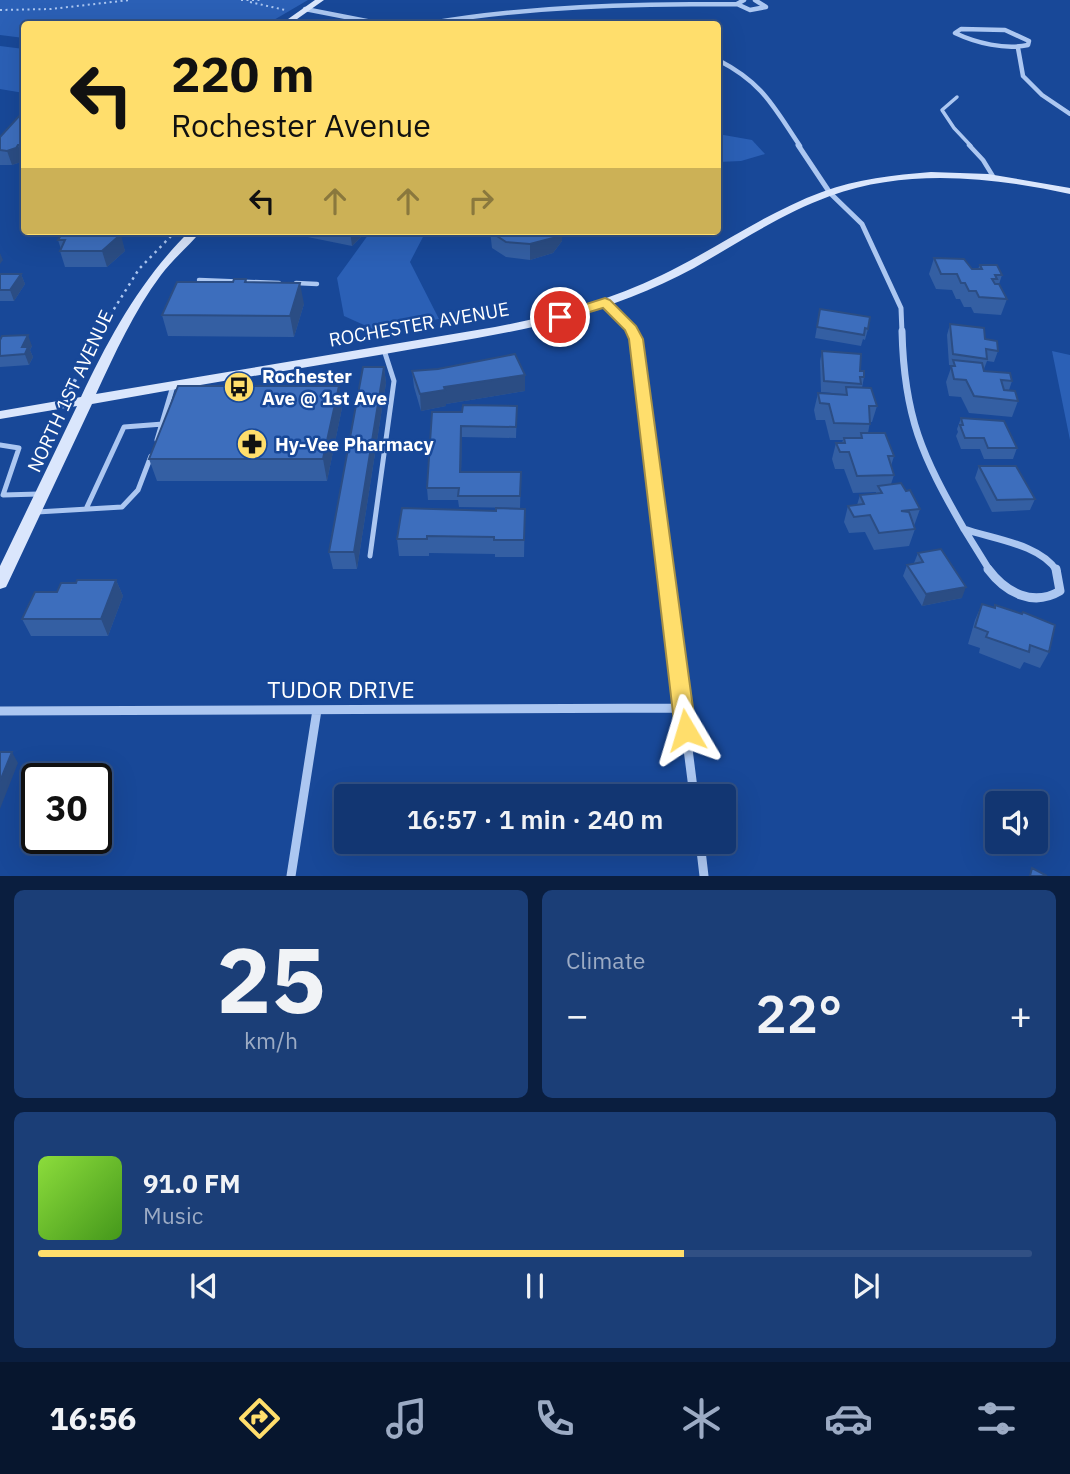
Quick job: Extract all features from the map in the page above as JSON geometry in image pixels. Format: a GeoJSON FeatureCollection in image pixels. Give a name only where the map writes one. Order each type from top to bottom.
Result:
{"type":"FeatureCollection","features":[{"type":"Feature","properties":{"kind":"main road"},"geometry":{"type":"LineString","coordinates":[[289,21],[320,0]]}},
{"type":"Feature","properties":{"kind":"main road","name":"ROCHESTER AVENUE"},"geometry":{"type":"LineString","coordinates":[[0,415],[528,325],[605,303],[667,277],[830,193],[868,183],[911,177],[994,178],[1070,191]]}},
{"type":"Feature","properties":{"kind":"main road","name":"NORTH 1ST AVENUE"},"geometry":{"type":"LineString","coordinates":[[0,583],[98,371],[143,288],[192,235]]}},
{"type":"Feature","properties":{"kind":"street"},"geometry":{"type":"LineString","coordinates":[[737,4],[744,0]]}},
{"type":"Feature","properties":{"kind":"street"},"geometry":{"type":"LineString","coordinates":[[442,21],[483,14],[606,4],[737,4],[751,10],[766,7],[755,0]]}},
{"type":"Feature","properties":{"kind":"street"},"geometry":{"type":"LineString","coordinates":[[305,9],[367,21]]}},
{"type":"Feature","properties":{"kind":"street"},"geometry":{"type":"LineString","coordinates":[[961,29],[1009,31],[1029,41],[1028,45],[1018,48],[955,33],[961,29]]}},
{"type":"Feature","properties":{"kind":"street"},"geometry":{"type":"LineString","coordinates":[[1018,48],[1023,76],[1042,95],[1070,114]]}},
{"type":"Feature","properties":{"kind":"street"},"geometry":{"type":"LineString","coordinates":[[721,62],[744,73],[762,89],[830,193],[862,224],[889,276],[901,308],[903,377],[914,428],[930,470],[963,528],[990,572],[1006,589],[1028,598],[1048,598],[1060,591],[1061,579],[1050,562],[1029,551],[963,528]]}},
{"type":"Feature","properties":{"kind":"street"},"geometry":{"type":"LineString","coordinates":[[605,303],[631,329],[636,339],[692,784]]}},
{"type":"Feature","properties":{"kind":"street","name":"TUDOR DRIVE"},"geometry":{"type":"LineString","coordinates":[[0,711],[683,708]]}},
{"type":"Feature","properties":{"kind":"street"},"geometry":{"type":"LineString","coordinates":[[291,876],[317,710]]}},
{"type":"Feature","properties":{"kind":"street"},"geometry":{"type":"LineString","coordinates":[[701,854],[704,876]]}},
{"type":"Feature","properties":{"kind":"lane"},"geometry":{"type":"LineString","coordinates":[[957,97],[942,107],[945,117],[954,130],[985,160],[994,178]]}},
{"type":"Feature","properties":{"kind":"lane"},"geometry":{"type":"LineString","coordinates":[[199,280],[317,284]]}},
{"type":"Feature","properties":{"kind":"lane"},"geometry":{"type":"LineString","coordinates":[[370,556],[394,381],[384,350]]}},
{"type":"Feature","properties":{"kind":"lane"},"geometry":{"type":"LineString","coordinates":[[33,512],[122,507],[138,490],[163,424],[173,386]]}},
{"type":"Feature","properties":{"kind":"lane"},"geometry":{"type":"LineString","coordinates":[[86,509],[124,427],[163,424]]}},
{"type":"Feature","properties":{"kind":"lane"},"geometry":{"type":"LineString","coordinates":[[0,444],[19,448],[3,495],[42,494]]}},
{"type":"Feature","properties":{"kind":"path"},"geometry":{"type":"LineString","coordinates":[[0,10],[51,9],[130,0]]}},
{"type":"Feature","properties":{"kind":"path"},"geometry":{"type":"LineString","coordinates":[[241,0],[287,10]]}},
{"type":"Feature","properties":{"kind":"path"},"geometry":{"type":"LineString","coordinates":[[250,2],[263,0]]}},
{"type":"Feature","properties":{"kind":"shaded area"},"geometry":{"type":"Polygon","coordinates":[[[0,0],[308,0],[272,21],[21,21],[21,38],[0,35],[0,0]]]}},
{"type":"Feature","properties":{"kind":"shaded area"},"geometry":{"type":"Polygon","coordinates":[[[0,46],[21,49],[21,92],[0,89],[0,46]]]}},
{"type":"Feature","properties":{"kind":"shaded area"},"geometry":{"type":"Polygon","coordinates":[[[721,135],[752,140],[765,154],[741,161],[721,162],[721,135]]]}},
{"type":"Feature","properties":{"kind":"shaded area"},"geometry":{"type":"Polygon","coordinates":[[[368,235],[424,235],[410,262],[439,319],[373,329],[344,316],[337,278],[368,235]]]}},
{"type":"Feature","properties":{"kind":"shaded area"},"geometry":{"type":"Polygon","coordinates":[[[1052,351],[1070,355],[1070,440],[1052,351]]]}},
{"type":"Feature","properties":{"kind":"building"},"geometry":{"type":"Polygon","coordinates":[[[21,114],[21,145],[7,151],[0,150],[0,137],[21,114]]]}},
{"type":"Feature","properties":{"kind":"building"},"geometry":{"type":"Polygon","coordinates":[[[61,235],[120,235],[102,251],[60,251],[65,240],[58,240],[61,235]]]}},
{"type":"Feature","properties":{"kind":"building"},"geometry":{"type":"Polygon","coordinates":[[[496,235],[555,235],[553,238],[530,244],[506,242],[496,235]]]}},
{"type":"Feature","properties":{"kind":"building"},"geometry":{"type":"Polygon","coordinates":[[[934,258],[964,259],[972,269],[982,269],[980,265],[997,265],[1002,275],[995,275],[997,279],[992,279],[995,284],[999,284],[1007,299],[979,297],[976,291],[969,291],[965,283],[961,283],[957,274],[941,274],[934,258]]]}},
{"type":"Feature","properties":{"kind":"building"},"geometry":{"type":"Polygon","coordinates":[[[0,274],[21,274],[10,290],[0,290],[0,274]]]}},
{"type":"Feature","properties":{"kind":"building"},"geometry":{"type":"Polygon","coordinates":[[[234,279],[246,279],[245,282],[300,283],[290,316],[162,315],[177,282],[233,282],[234,279]]]}},
{"type":"Feature","properties":{"kind":"building"},"geometry":{"type":"Polygon","coordinates":[[[820,309],[870,317],[868,329],[865,328],[864,335],[817,327],[820,309]]]}},
{"type":"Feature","properties":{"kind":"building"},"geometry":{"type":"Polygon","coordinates":[[[950,324],[984,328],[985,339],[997,341],[998,351],[986,349],[987,359],[953,354],[950,324]]]}},
{"type":"Feature","properties":{"kind":"building"},"geometry":{"type":"Polygon","coordinates":[[[28,335],[22,347],[28,347],[25,354],[0,356],[2,336],[28,335]]]}},
{"type":"Feature","properties":{"kind":"building"},"geometry":{"type":"Polygon","coordinates":[[[822,351],[861,354],[860,371],[864,371],[864,377],[860,377],[861,384],[824,381],[822,351]]]}},
{"type":"Feature","properties":{"kind":"building"},"geometry":{"type":"Polygon","coordinates":[[[515,354],[525,375],[444,387],[445,390],[420,394],[412,371],[438,369],[515,354]]]}},
{"type":"Feature","properties":{"kind":"building"},"geometry":{"type":"Polygon","coordinates":[[[953,360],[982,363],[984,371],[1010,373],[1012,381],[1001,380],[1004,390],[1015,391],[1018,401],[974,396],[966,380],[954,379],[951,366],[955,366],[953,360]]]}},
{"type":"Feature","properties":{"kind":"building"},"geometry":{"type":"Polygon","coordinates":[[[363,367],[384,367],[354,552],[329,552],[363,367]]]}},
{"type":"Feature","properties":{"kind":"building","name":"Hy-Vee Pharmacy"},"geometry":{"type":"Polygon","coordinates":[[[178,386],[339,386],[323,459],[149,459],[178,386]]]}},
{"type":"Feature","properties":{"kind":"building"},"geometry":{"type":"Polygon","coordinates":[[[846,387],[871,388],[877,406],[869,406],[870,424],[834,423],[829,404],[820,403],[818,393],[847,395],[846,387]]]}},
{"type":"Feature","properties":{"kind":"building"},"geometry":{"type":"Polygon","coordinates":[[[463,405],[517,406],[516,427],[461,426],[460,472],[521,472],[520,496],[458,496],[459,488],[427,488],[432,412],[462,412],[463,405]]]}},
{"type":"Feature","properties":{"kind":"building"},"geometry":{"type":"Polygon","coordinates":[[[961,418],[1004,421],[1017,448],[988,448],[984,438],[965,438],[960,425],[963,425],[961,418]]]}},
{"type":"Feature","properties":{"kind":"building"},"geometry":{"type":"Polygon","coordinates":[[[861,433],[885,433],[894,456],[888,456],[894,475],[857,476],[849,452],[840,452],[836,443],[845,443],[844,438],[862,438],[861,433]]]}},
{"type":"Feature","properties":{"kind":"building"},"geometry":{"type":"Polygon","coordinates":[[[979,466],[1016,466],[1035,499],[997,500],[979,466]]]}},
{"type":"Feature","properties":{"kind":"building"},"geometry":{"type":"Polygon","coordinates":[[[901,483],[906,491],[910,490],[920,509],[901,511],[909,512],[915,529],[879,533],[870,515],[854,517],[848,506],[864,504],[860,495],[882,493],[878,486],[901,483]]]}},
{"type":"Feature","properties":{"kind":"building"},"geometry":{"type":"Polygon","coordinates":[[[402,508],[496,511],[496,508],[525,509],[524,540],[427,536],[427,539],[397,539],[402,508]]]}},
{"type":"Feature","properties":{"kind":"building"},"geometry":{"type":"Polygon","coordinates":[[[941,549],[966,587],[926,594],[907,565],[923,562],[918,553],[941,549]]]}},
{"type":"Feature","properties":{"kind":"building"},"geometry":{"type":"Polygon","coordinates":[[[77,580],[116,580],[101,619],[22,619],[35,592],[57,592],[61,583],[76,583],[77,580]]]}},
{"type":"Feature","properties":{"kind":"building"},"geometry":{"type":"Polygon","coordinates":[[[982,604],[995,608],[995,605],[1022,614],[1023,612],[1055,625],[1049,652],[1030,645],[1029,652],[986,637],[988,632],[975,627],[982,604]]]}},
{"type":"Feature","properties":{"kind":"building"},"geometry":{"type":"Polygon","coordinates":[[[0,752],[12,752],[0,781],[0,752]]]}},
{"type":"Feature","properties":{"kind":"building"},"geometry":{"type":"Polygon","coordinates":[[[1032,868],[1047,876],[1030,876],[1032,868]]]}},
{"type":"Feature","properties":{"kind":"place","name":"Rochester Ave @ 1st Ave"},"geometry":{"type":"Point","coordinates":[239,387]}},
{"type":"Feature","properties":{"kind":"place","name":"Hy-Vee Pharmacy"},"geometry":{"type":"Point","coordinates":[252,444]}},
{"type":"Feature","properties":{"kind":"route"},"geometry":{"type":"LineString","coordinates":[[560,317],[605,303],[622,318],[636,339],[686,730]]}}]}
